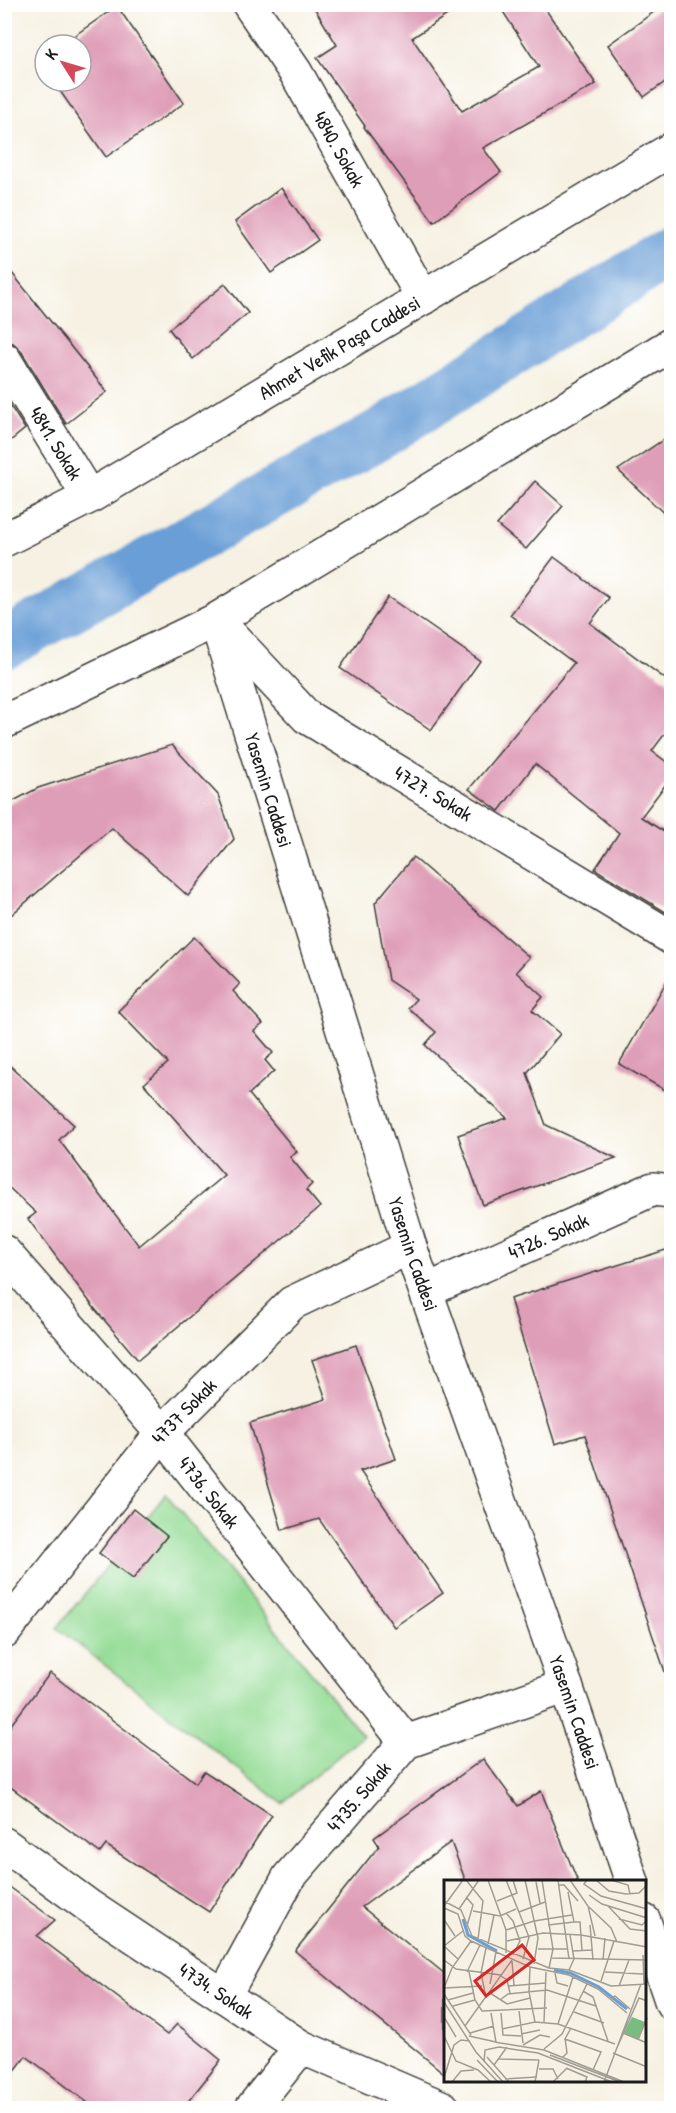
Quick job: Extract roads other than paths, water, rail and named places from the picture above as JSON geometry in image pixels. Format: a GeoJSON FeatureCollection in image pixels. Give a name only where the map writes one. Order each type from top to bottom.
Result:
{"type":"FeatureCollection","features":[{"type":"Feature","properties":{"kind":"street","name":"4840. Sokak"},"geometry":{"type":"LineString","coordinates":[[249,4],[296,73],[423,298]]}},
{"type":"Feature","properties":{"kind":"street","name":"Ahmet Vefik Paşa Caddesi"},"geometry":{"type":"LineString","coordinates":[[4,540],[89,497],[672,149]]}},
{"type":"Feature","properties":{"kind":"street"},"geometry":{"type":"LineString","coordinates":[[4,722],[216,620],[672,344]]}},
{"type":"Feature","properties":{"kind":"street","name":"4841. Sokak"},"geometry":{"type":"LineString","coordinates":[[4,359],[89,497]]}},
{"type":"Feature","properties":{"kind":"street","name":"4727. Sokak"},"geometry":{"type":"LineString","coordinates":[[216,620],[307,717],[672,938]]}},
{"type":"Feature","properties":{"kind":"street","name":"Yasemin Caddesi"},"geometry":{"type":"LineString","coordinates":[[216,620],[410,1246],[566,1686],[631,1880]]}},
{"type":"Feature","properties":{"kind":"street","name":"4726. Sokak"},"geometry":{"type":"LineString","coordinates":[[426,1291],[653,1189],[672,1191]]}},
{"type":"Feature","properties":{"kind":"street","name":"4737 Sokak"},"geometry":{"type":"LineString","coordinates":[[4,1632],[162,1432],[292,1303],[410,1246]]}},
{"type":"Feature","properties":{"kind":"street","name":"4736. Sokak"},"geometry":{"type":"LineString","coordinates":[[4,1252],[162,1432],[406,1742]]}},
{"type":"Feature","properties":{"kind":"street","name":"4735. Sokak"},"geometry":{"type":"LineString","coordinates":[[224,1996],[289,1877],[406,1742],[566,1686]]}},
{"type":"Feature","properties":{"kind":"street","name":"4734. Sokak"},"geometry":{"type":"LineString","coordinates":[[4,1844],[90,1906],[301,2047],[443,2109]]}},
{"type":"Feature","properties":{"kind":"street"},"geometry":{"type":"LineString","coordinates":[[646,1923],[664,1958],[672,2003]]}},
{"type":"Feature","properties":{"kind":"street"},"geometry":{"type":"LineString","coordinates":[[252,2109],[301,2047]]}},
{"type":"Feature","properties":{"kind":"waterway"},"geometry":{"type":"LineString","coordinates":[[4,644],[380,434],[672,250]]}}]}
